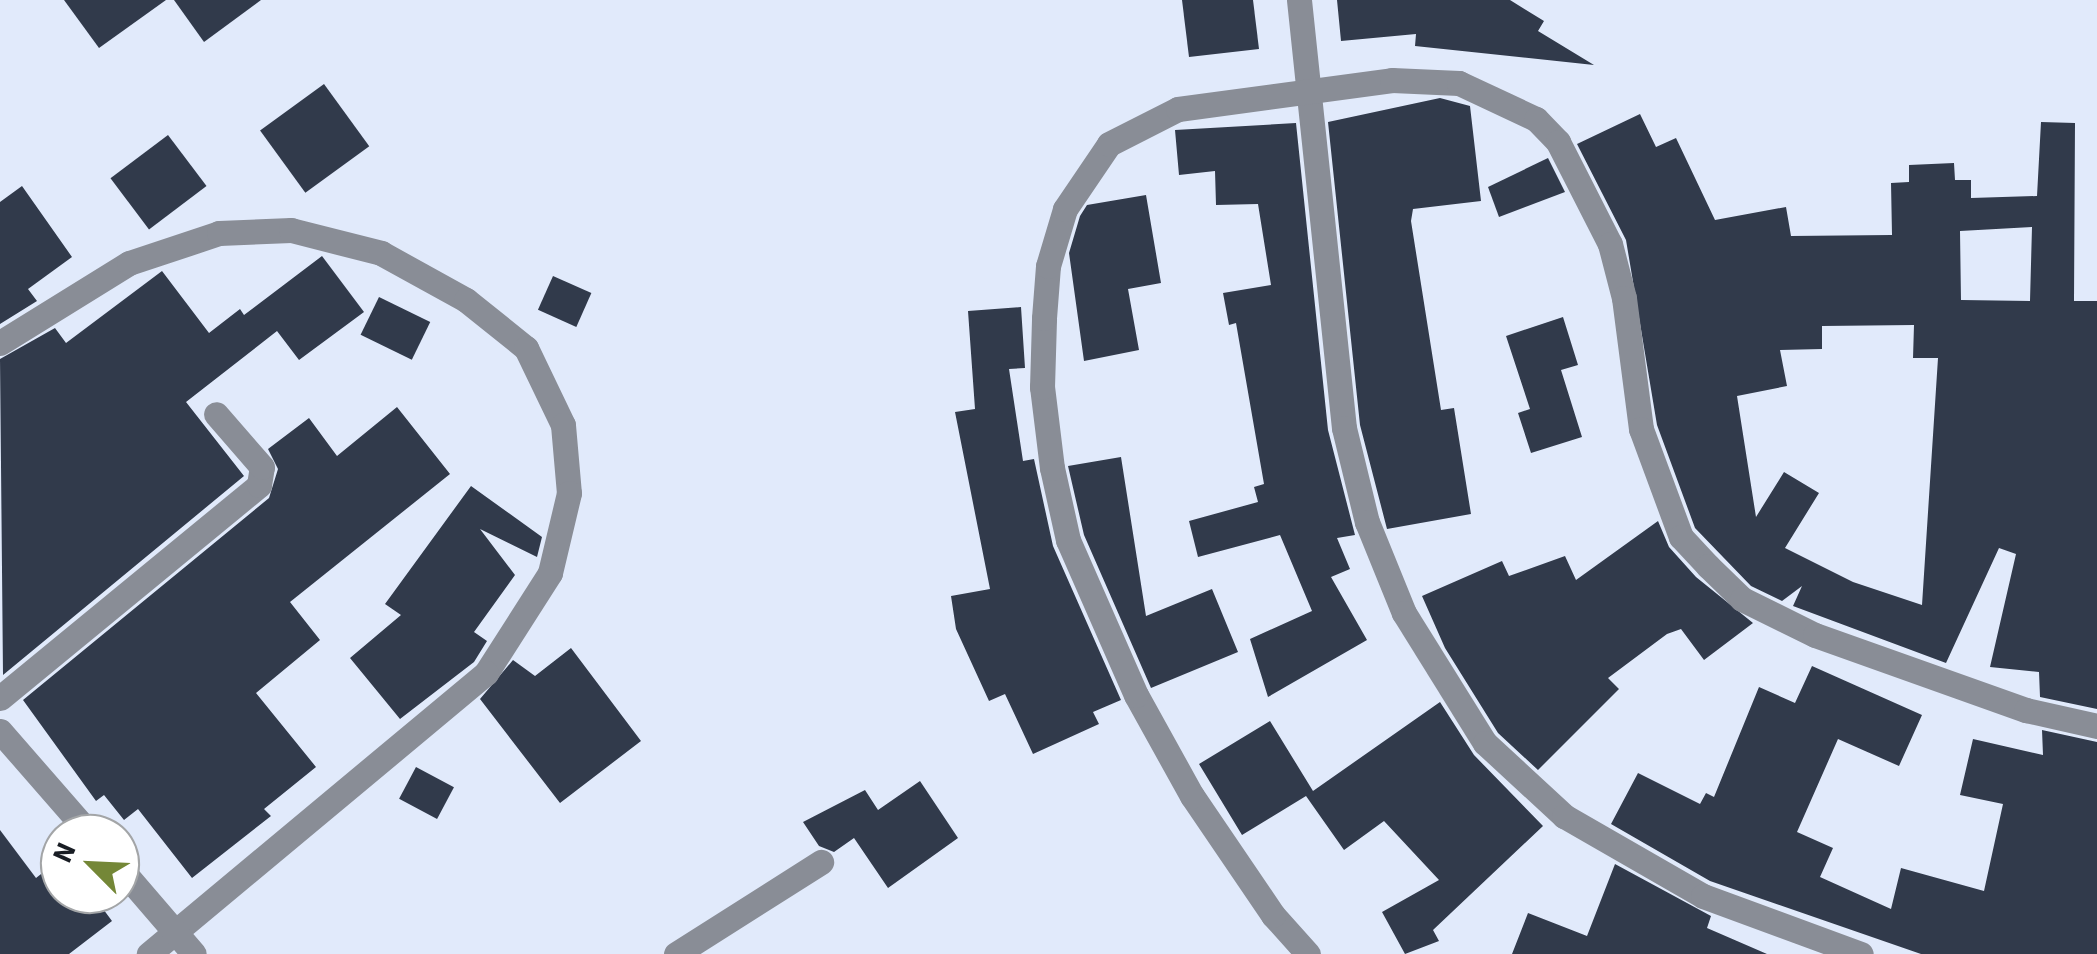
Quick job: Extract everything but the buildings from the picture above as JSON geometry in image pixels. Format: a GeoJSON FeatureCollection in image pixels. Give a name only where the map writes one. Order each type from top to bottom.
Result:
{"type":"FeatureCollection","features":[{"type":"Feature","properties":{"kind":"street"},"geometry":{"type":"LineString","coordinates":[[1298,0],[1313,92],[1344,428],[1367,522],[1404,613],[1486,743],[1564,816],[1614,850],[1703,896],[1861,954]]}},
{"type":"Feature","properties":{"kind":"street"},"geometry":{"type":"LineString","coordinates":[[1308,954],[1273,915],[1192,796],[1096,612],[1068,540],[1042,388],[1048,266],[1065,209],[1110,144],[1178,109],[1392,80],[1459,83],[1502,98],[1558,142],[1619,270],[1640,429],[1681,537],[1742,599],[1815,635],[2026,710],[2097,726]]}},
{"type":"Feature","properties":{"kind":"street"},"geometry":{"type":"LineString","coordinates":[[0,342],[130,263],[219,233],[291,230],[381,252],[466,300],[526,348],[564,425],[570,493],[550,573],[486,673],[187,944],[149,954]]}},
{"type":"Feature","properties":{"kind":"street"},"geometry":{"type":"LineString","coordinates":[[0,698],[260,485],[262,466],[216,414]]}},
{"type":"Feature","properties":{"kind":"street"},"geometry":{"type":"LineString","coordinates":[[0,731],[73,814]]}},
{"type":"Feature","properties":{"kind":"street"},"geometry":{"type":"LineString","coordinates":[[676,954],[822,862]]}},
{"type":"Feature","properties":{"kind":"street"},"geometry":{"type":"LineString","coordinates":[[140,891],[187,944]]}}]}
